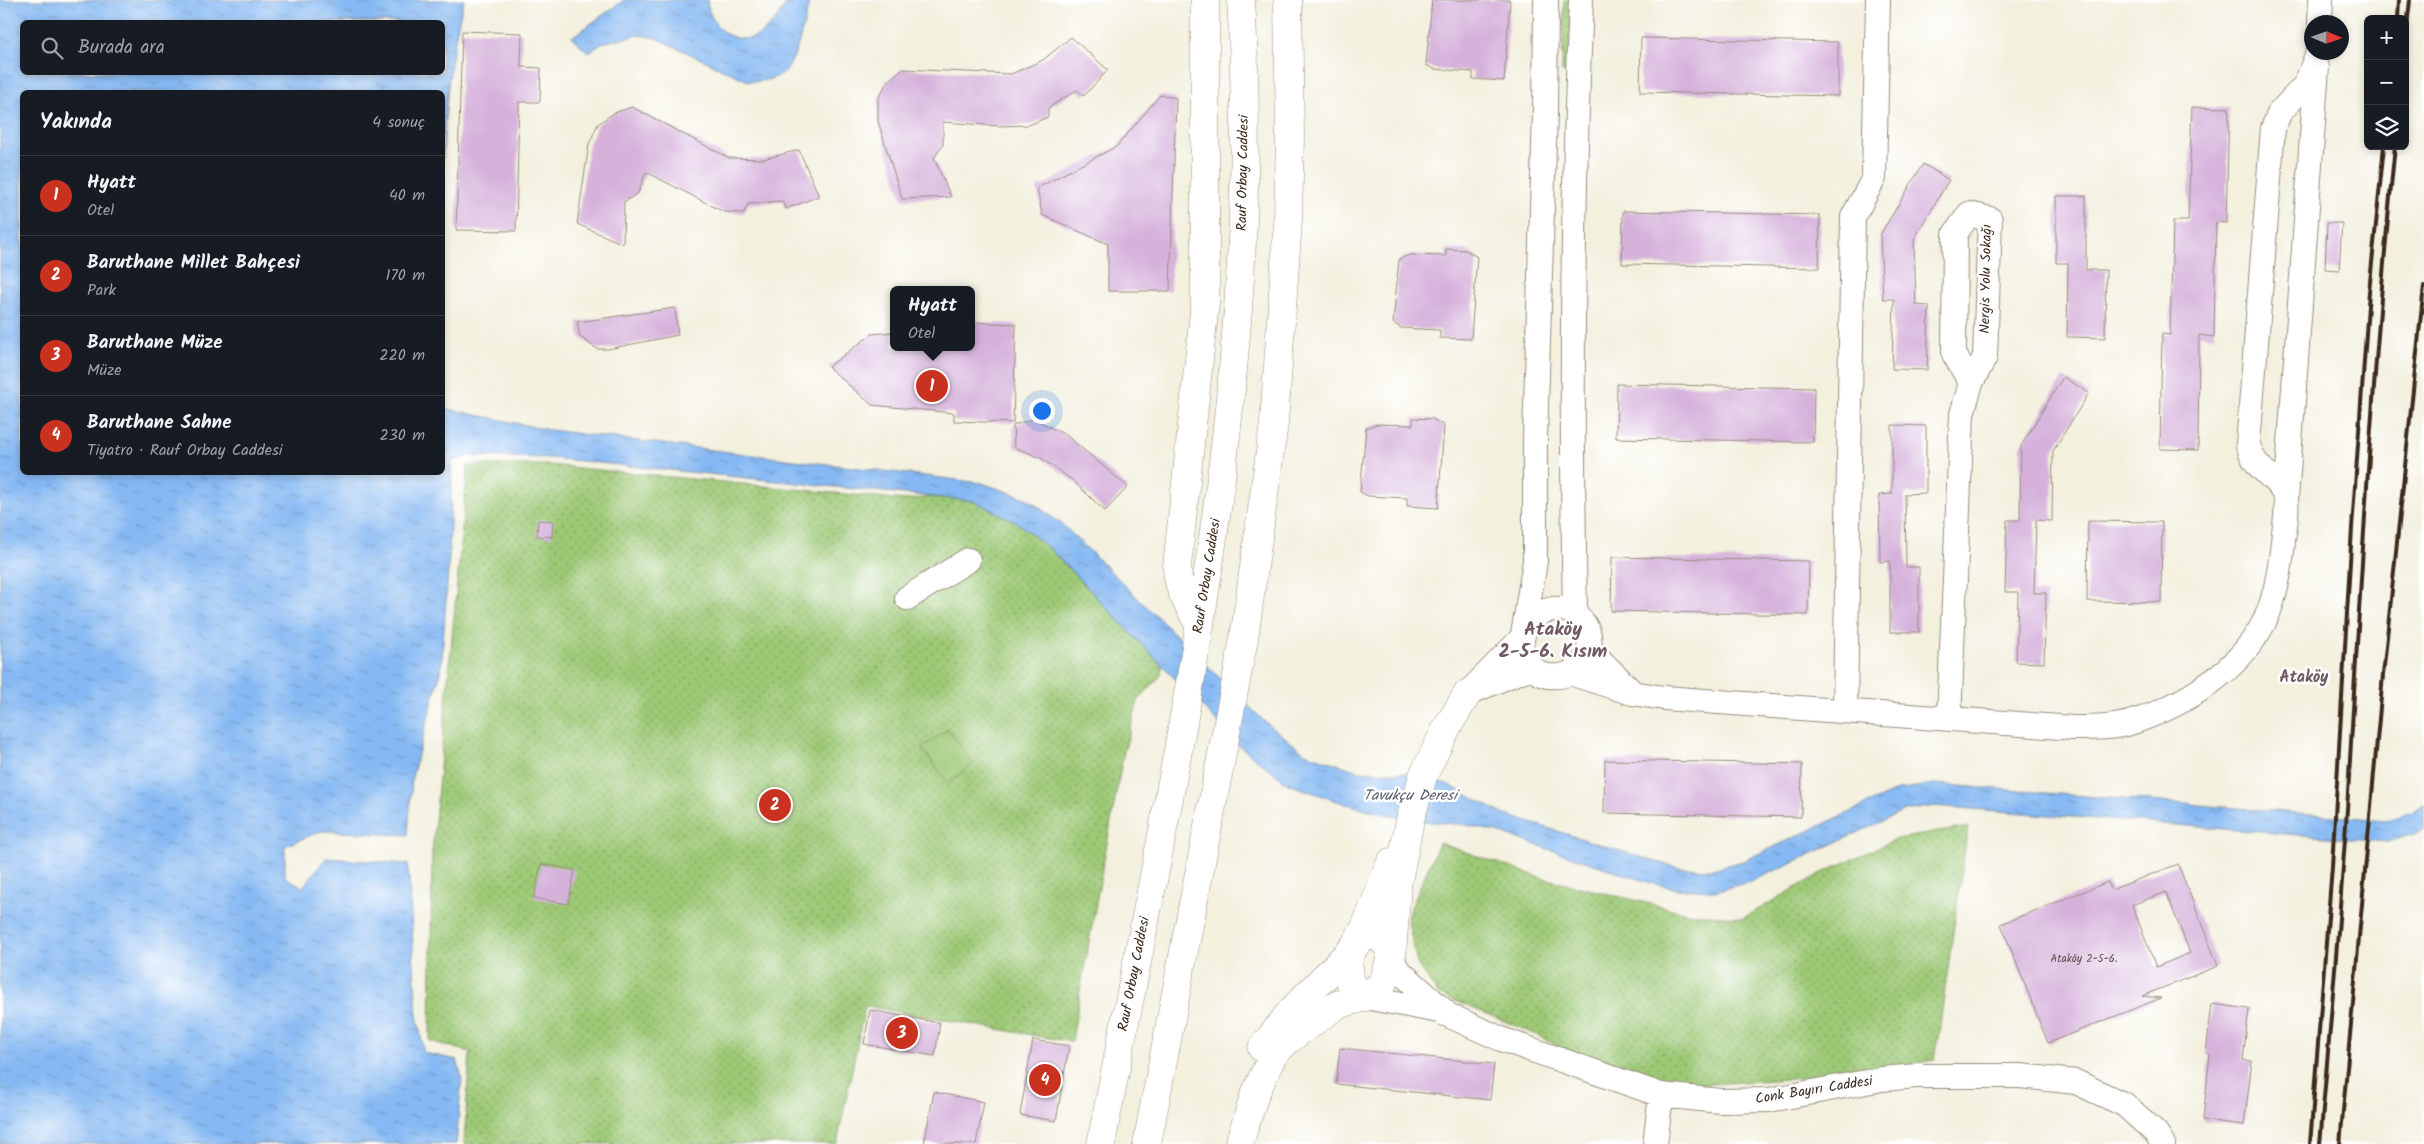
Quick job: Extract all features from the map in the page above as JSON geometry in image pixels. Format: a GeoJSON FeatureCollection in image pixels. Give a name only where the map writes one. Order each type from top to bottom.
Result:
{"type":"FeatureCollection","features":[{"type":"Feature","properties":{"kind":"main road"},"geometry":{"type":"LineString","coordinates":[[1200,626],[1183,595],[1177,578],[1177,567],[1205,303],[1205,0]]}},
{"type":"Feature","properties":{"kind":"main road","name":"Rauf Orbay Caddesi"},"geometry":{"type":"LineString","coordinates":[[1101,1144],[1200,626],[1230,412],[1242,241],[1244,119],[1241,0]]}},
{"type":"Feature","properties":{"kind":"main road"},"geometry":{"type":"LineString","coordinates":[[1147,1144],[1244,639],[1274,423],[1280,360],[1290,146],[1288,0]]}},
{"type":"Feature","properties":{"kind":"main road"},"geometry":{"type":"LineString","coordinates":[[1239,1144],[1257,1087],[1273,1055],[1288,1040],[1338,1005],[1365,997],[1384,983],[1392,953],[1397,886],[1410,820],[1423,776],[1446,729],[1468,693]]}},
{"type":"Feature","properties":{"kind":"main road"},"geometry":{"type":"LineString","coordinates":[[1365,997],[1351,984],[1348,962],[1354,946],[1365,928],[1403,829],[1410,820]]}},
{"type":"Feature","properties":{"kind":"main road"},"geometry":{"type":"LineString","coordinates":[[1224,1144],[1246,1072],[1292,1010],[1364,937],[1373,934],[1384,941],[1392,953]]}},
{"type":"Feature","properties":{"kind":"street"},"geometry":{"type":"LineString","coordinates":[[1546,0],[1545,99],[1534,439],[1535,561],[1521,646],[1524,657],[1531,667],[1544,675],[1553,676],[1570,673],[1632,693],[1664,698],[2073,728],[2101,728],[2133,722],[2179,701],[2215,681],[2244,652],[2255,636],[2272,603],[2281,556],[2317,60]]}},
{"type":"Feature","properties":{"kind":"street"},"geometry":{"type":"LineString","coordinates":[[1575,614],[1574,440],[1578,81],[1581,0]]}},
{"type":"Feature","properties":{"kind":"street"},"geometry":{"type":"LineString","coordinates":[[1845,711],[1853,218],[1874,178],[1878,0]]}},
{"type":"Feature","properties":{"kind":"street"},"geometry":{"type":"LineString","coordinates":[[2320,0],[2320,15]]}},
{"type":"Feature","properties":{"kind":"street"},"geometry":{"type":"LineString","coordinates":[[2286,499],[2279,486],[2256,462],[2248,445],[2273,128],[2280,112],[2306,84],[2315,60]]}},
{"type":"Feature","properties":{"kind":"street"},"geometry":{"type":"LineString","coordinates":[[1545,99],[1578,81]]}},
{"type":"Feature","properties":{"kind":"street","name":"Nergis Yolu Sokağı"},"geometry":{"type":"LineString","coordinates":[[1969,214],[1990,219],[1985,357],[1971,383],[1954,354],[1955,234],[1969,214]]}},
{"type":"Feature","properties":{"kind":"street"},"geometry":{"type":"LineString","coordinates":[[1949,719],[1962,414],[1971,383]]}},
{"type":"Feature","properties":{"kind":"street"},"geometry":{"type":"LineString","coordinates":[[1534,439],[1574,440]]}},
{"type":"Feature","properties":{"kind":"street"},"geometry":{"type":"LineString","coordinates":[[908,598],[968,560]]}},
{"type":"Feature","properties":{"kind":"street"},"geometry":{"type":"LineString","coordinates":[[1468,693],[1543,610],[1553,608],[1564,609],[1575,614],[1587,629],[1589,649],[1586,659],[1570,673]]}},
{"type":"Feature","properties":{"kind":"street"},"geometry":{"type":"LineString","coordinates":[[1589,649],[1632,693]]}},
{"type":"Feature","properties":{"kind":"street"},"geometry":{"type":"LineString","coordinates":[[1468,693],[1531,667]]}},
{"type":"Feature","properties":{"kind":"street","name":"Conk Bayırı Caddesi"},"geometry":{"type":"LineString","coordinates":[[1392,953],[1396,968],[1456,1020]]}},
{"type":"Feature","properties":{"kind":"street","name":"Conk Bayırı Caddesi"},"geometry":{"type":"LineString","coordinates":[[1365,997],[1439,1011],[1501,1039],[1661,1095],[1720,1101],[1769,1100],[1903,1076],[2020,1076],[2076,1082],[2125,1105],[2156,1133],[2163,1144]]}},
{"type":"Feature","properties":{"kind":"street"},"geometry":{"type":"LineString","coordinates":[[1656,1144],[1661,1095]]}},
{"type":"Feature","properties":{"kind":"green space"},"geometry":{"type":"Polygon","coordinates":[[[1564,0],[1571,0],[1569,72],[1562,72],[1564,0]]]}},
{"type":"Feature","properties":{"kind":"green space"},"geometry":{"type":"Polygon","coordinates":[[[468,465],[549,465],[906,500],[931,497],[974,501],[1018,523],[1051,550],[1162,666],[1161,675],[1138,701],[1123,756],[1072,1042],[865,1006],[837,1144],[464,1144],[470,1052],[430,1041],[432,853],[468,465]]]}},
{"type":"Feature","properties":{"kind":"green space"},"geometry":{"type":"Polygon","coordinates":[[[948,729],[973,764],[948,783],[922,748],[948,729]]]}},
{"type":"Feature","properties":{"kind":"green space"},"geometry":{"type":"Polygon","coordinates":[[[1968,827],[1935,1060],[1822,1077],[1677,1086],[1598,1067],[1533,1033],[1438,994],[1417,964],[1407,916],[1439,843],[1539,877],[1688,913],[1743,918],[1820,874],[1896,839],[1968,827]]]}},
{"type":"Feature","properties":{"kind":"water","name":"Tavukçu Deresi"},"geometry":{"type":"Polygon","coordinates":[[[0,0],[464,0],[455,39],[445,119],[445,90],[20,90],[20,475],[445,475],[445,408],[549,430],[982,483],[1028,499],[1063,525],[1264,721],[1305,753],[1358,771],[1408,773],[1423,776],[1447,784],[1503,814],[1680,868],[1712,869],[1743,861],[1898,790],[1934,784],[2386,820],[2410,813],[2424,803],[2424,829],[2415,834],[2388,842],[1935,806],[1905,811],[1750,882],[1714,891],[1677,889],[1648,882],[1497,832],[1466,825],[1410,820],[1346,804],[1288,784],[1241,747],[1051,550],[1018,523],[974,501],[551,458],[471,456],[452,461],[449,557],[441,670],[412,777],[408,835],[321,831],[285,846],[285,877],[303,887],[326,858],[408,864],[417,1015],[424,1053],[457,1060],[462,1078],[456,1144],[0,1144],[0,0]]]}},
{"type":"Feature","properties":{"kind":"water"},"geometry":{"type":"Polygon","coordinates":[[[624,0],[707,0],[711,16],[720,29],[727,34],[742,39],[757,36],[768,28],[778,17],[788,0],[810,0],[802,33],[787,70],[772,79],[748,81],[656,38],[638,35],[602,43],[589,53],[572,37],[624,0]]]}},
{"type":"Feature","properties":{"kind":"building"},"geometry":{"type":"Polygon","coordinates":[[[1432,0],[1510,0],[1504,81],[1473,79],[1473,72],[1434,69],[1426,65],[1432,0]]]}},
{"type":"Feature","properties":{"kind":"building"},"geometry":{"type":"Polygon","coordinates":[[[462,31],[522,33],[521,67],[541,68],[540,102],[519,102],[516,231],[456,230],[462,31]]]}},
{"type":"Feature","properties":{"kind":"building"},"geometry":{"type":"Polygon","coordinates":[[[1071,37],[1108,70],[1084,96],[1077,90],[1048,108],[1048,117],[1029,125],[999,126],[943,122],[943,145],[934,158],[951,197],[902,199],[878,121],[878,99],[887,82],[902,69],[1011,74],[1043,60],[1071,37]]]}},
{"type":"Feature","properties":{"kind":"building"},"geometry":{"type":"Polygon","coordinates":[[[1641,38],[1838,42],[1838,96],[1640,92],[1641,38]]]}},
{"type":"Feature","properties":{"kind":"building"},"geometry":{"type":"Polygon","coordinates":[[[1160,95],[1176,98],[1170,291],[1108,291],[1108,244],[1042,215],[1037,188],[1117,146],[1160,95]]]}},
{"type":"Feature","properties":{"kind":"building"},"geometry":{"type":"Polygon","coordinates":[[[632,107],[729,158],[763,159],[799,150],[819,196],[786,209],[782,201],[748,204],[744,213],[724,212],[646,172],[638,193],[624,202],[623,244],[577,224],[589,144],[598,124],[614,113],[632,107]]]}},
{"type":"Feature","properties":{"kind":"building"},"geometry":{"type":"Polygon","coordinates":[[[2192,107],[2229,108],[2226,223],[2216,222],[2214,337],[2199,335],[2198,450],[2160,449],[2162,334],[2170,335],[2173,221],[2188,221],[2192,107]]]}},
{"type":"Feature","properties":{"kind":"building"},"geometry":{"type":"Polygon","coordinates":[[[1923,164],[1949,180],[1914,239],[1916,305],[1929,306],[1927,370],[1892,369],[1894,299],[1883,299],[1880,235],[1923,164]]]}},
{"type":"Feature","properties":{"kind":"building"},"geometry":{"type":"Polygon","coordinates":[[[2056,196],[2086,196],[2086,270],[2106,270],[2105,338],[2067,337],[2068,263],[2056,263],[2056,196]]]}},
{"type":"Feature","properties":{"kind":"building"},"geometry":{"type":"Polygon","coordinates":[[[1623,211],[1820,215],[1819,268],[1622,264],[1623,211]]]}},
{"type":"Feature","properties":{"kind":"building"},"geometry":{"type":"Polygon","coordinates":[[[2327,223],[2342,223],[2339,270],[2325,269],[2327,223]]]}},
{"type":"Feature","properties":{"kind":"building"},"geometry":{"type":"Polygon","coordinates":[[[1446,249],[1466,250],[1477,257],[1471,339],[1440,338],[1440,330],[1401,328],[1393,323],[1399,259],[1410,255],[1446,256],[1446,249]]]}},
{"type":"Feature","properties":{"kind":"building"},"geometry":{"type":"Polygon","coordinates":[[[675,308],[678,335],[608,349],[597,349],[580,337],[577,322],[675,308]]]}},
{"type":"Feature","properties":{"kind":"building"},"geometry":{"type":"Polygon","coordinates":[[[975,322],[1016,324],[1013,423],[954,421],[954,413],[872,405],[828,367],[872,334],[890,332],[890,351],[975,351],[975,322]]]}},
{"type":"Feature","properties":{"kind":"building"},"geometry":{"type":"Polygon","coordinates":[[[2063,377],[2089,393],[2053,451],[2052,521],[2036,520],[2034,593],[2046,593],[2044,663],[2016,662],[2018,592],[2005,592],[2007,520],[2020,520],[2021,446],[2063,377]]]}},
{"type":"Feature","properties":{"kind":"building"},"geometry":{"type":"Polygon","coordinates":[[[1617,384],[1814,388],[1813,442],[1616,438],[1617,384]]]}},
{"type":"Feature","properties":{"kind":"building"},"geometry":{"type":"Polygon","coordinates":[[[1413,418],[1433,419],[1444,426],[1438,508],[1407,506],[1407,498],[1368,496],[1360,492],[1366,428],[1377,424],[1413,425],[1413,418]]]}},
{"type":"Feature","properties":{"kind":"building"},"geometry":{"type":"Polygon","coordinates":[[[1034,419],[1066,435],[1128,487],[1105,511],[1072,480],[1041,458],[1014,447],[1013,425],[1034,419]]]}},
{"type":"Feature","properties":{"kind":"building"},"geometry":{"type":"Polygon","coordinates":[[[1892,425],[1926,426],[1926,493],[1905,494],[1906,567],[1919,567],[1919,632],[1890,632],[1890,561],[1880,562],[1879,495],[1892,494],[1892,425]]]}},
{"type":"Feature","properties":{"kind":"building"},"geometry":{"type":"Polygon","coordinates":[[[538,520],[553,521],[552,537],[537,536],[538,520]]]}},
{"type":"Feature","properties":{"kind":"building"},"geometry":{"type":"Polygon","coordinates":[[[2088,521],[2162,522],[2161,602],[2087,601],[2088,521]]]}},
{"type":"Feature","properties":{"kind":"building"},"geometry":{"type":"Polygon","coordinates":[[[1612,557],[1809,561],[1808,615],[1611,611],[1612,557]]]}},
{"type":"Feature","properties":{"kind":"building"},"geometry":{"type":"Polygon","coordinates":[[[1605,760],[1802,764],[1801,817],[1604,813],[1605,760]]]}},
{"type":"Feature","properties":{"kind":"building"},"geometry":{"type":"Polygon","coordinates":[[[541,864],[575,870],[568,904],[534,898],[541,864]]]}},
{"type":"Feature","properties":{"kind":"building"},"geometry":{"type":"Polygon","coordinates":[[[2178,864],[2218,966],[2142,996],[2161,998],[2048,1043],[2001,924],[2108,882],[2111,890],[2178,864]],[[2166,892],[2132,905],[2156,967],[2190,953],[2166,892]]]}},
{"type":"Feature","properties":{"kind":"building"},"geometry":{"type":"Polygon","coordinates":[[[2212,1004],[2249,1009],[2243,1060],[2252,1061],[2244,1125],[2203,1120],[2210,1054],[2206,1053],[2212,1004]]]}},
{"type":"Feature","properties":{"kind":"building"},"geometry":{"type":"Polygon","coordinates":[[[870,1010],[940,1023],[935,1056],[864,1044],[870,1010]]]}},
{"type":"Feature","properties":{"kind":"building"},"geometry":{"type":"Polygon","coordinates":[[[1033,1040],[1069,1046],[1056,1121],[1020,1115],[1033,1040]]]}},
{"type":"Feature","properties":{"kind":"building"},"geometry":{"type":"Polygon","coordinates":[[[1340,1048],[1494,1064],[1490,1100],[1336,1084],[1340,1048]]]}},
{"type":"Feature","properties":{"kind":"building"},"geometry":{"type":"Polygon","coordinates":[[[934,1092],[984,1102],[976,1144],[924,1144],[934,1092]]]}},
{"type":"Feature","properties":{"kind":"railway"},"geometry":{"type":"LineString","coordinates":[[2398,15],[2399,0]]}},
{"type":"Feature","properties":{"kind":"railway"},"geometry":{"type":"LineString","coordinates":[[2408,15],[2410,0]]}},
{"type":"Feature","properties":{"kind":"railway"},"geometry":{"type":"LineString","coordinates":[[2310,1144],[2332,867],[2352,528],[2369,292],[2384,150]]}},
{"type":"Feature","properties":{"kind":"railway"},"geometry":{"type":"LineString","coordinates":[[2320,1144],[2342,881],[2374,388],[2395,150]]}},
{"type":"Feature","properties":{"kind":"railway"},"geometry":{"type":"LineString","coordinates":[[2340,1144],[2383,675],[2424,286]]}},
{"type":"Feature","properties":{"kind":"place","name":"Hyatt"},"geometry":{"type":"Point","coordinates":[932,386]}},
{"type":"Feature","properties":{"kind":"place","name":"Baruthane Millet Bahçesi"},"geometry":{"type":"Point","coordinates":[775,805]}},
{"type":"Feature","properties":{"kind":"place","name":"Baruthane Müze"},"geometry":{"type":"Point","coordinates":[902,1033]}},
{"type":"Feature","properties":{"kind":"place","name":"Baruthane Sahne"},"geometry":{"type":"Point","coordinates":[1045,1080]}},
{"type":"Feature","properties":{"kind":"district","name":"Ataköy 2-5-6. Kısım"},"geometry":{"type":"Point","coordinates":[1553,641]}},
{"type":"Feature","properties":{"kind":"district","name":"Ataköy"},"geometry":{"type":"Point","coordinates":[2304,677]}}]}
